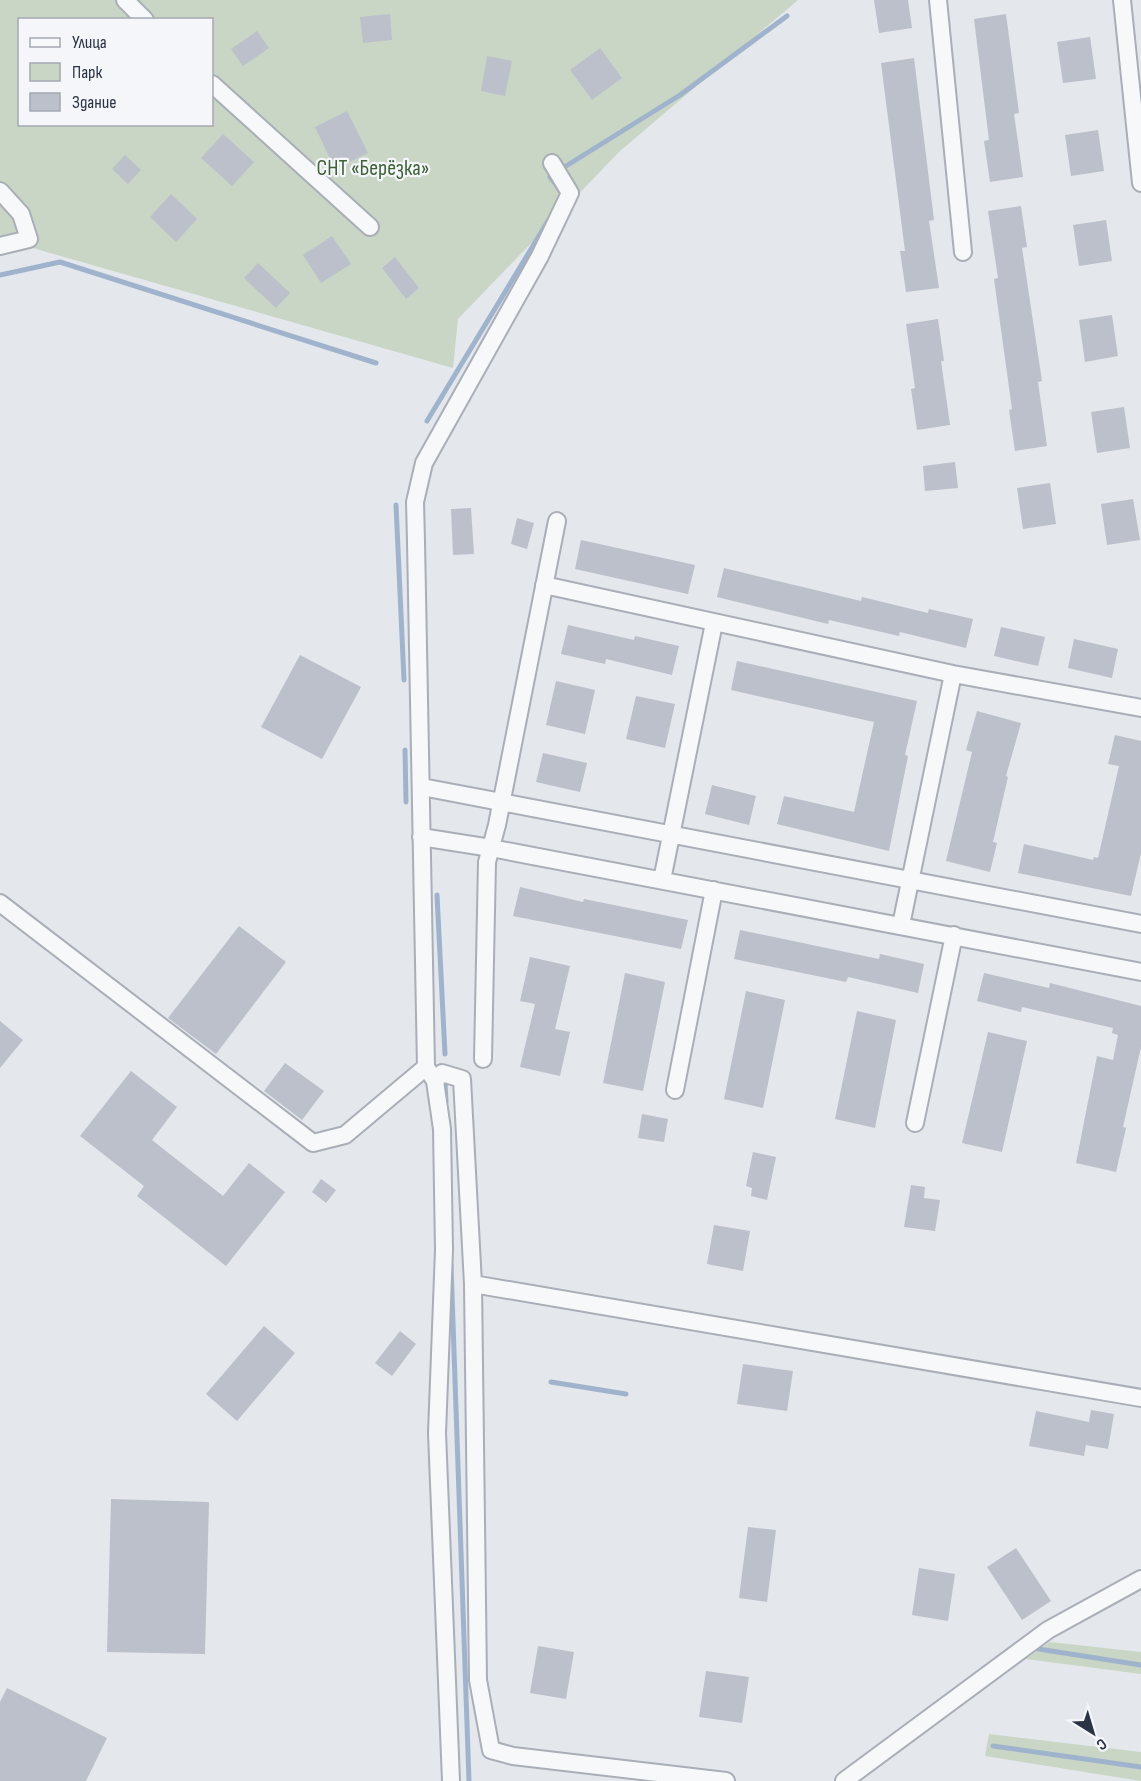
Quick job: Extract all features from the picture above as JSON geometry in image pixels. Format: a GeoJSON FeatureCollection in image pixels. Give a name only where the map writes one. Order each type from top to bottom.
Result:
{"type":"FeatureCollection","features":[{"type":"Feature","properties":{"kind":"street"},"geometry":{"type":"LineString","coordinates":[[125,0],[143,18]]}},
{"type":"Feature","properties":{"kind":"street"},"geometry":{"type":"LineString","coordinates":[[938,0],[963,252]]}},
{"type":"Feature","properties":{"kind":"street"},"geometry":{"type":"LineString","coordinates":[[1122,0],[1141,183]]}},
{"type":"Feature","properties":{"kind":"street"},"geometry":{"type":"LineString","coordinates":[[213,85],[370,227]]}},
{"type":"Feature","properties":{"kind":"street"},"geometry":{"type":"LineString","coordinates":[[451,1781],[437,1433],[444,1250],[442,1129],[430,1074],[421,837],[422,787],[415,502],[424,463],[540,256],[570,193],[552,163]]}},
{"type":"Feature","properties":{"kind":"street"},"geometry":{"type":"LineString","coordinates":[[0,191],[21,214],[29,239],[0,246]]}},
{"type":"Feature","properties":{"kind":"street"},"geometry":{"type":"LineString","coordinates":[[483,1059],[487,862],[501,804],[557,521]]}},
{"type":"Feature","properties":{"kind":"street"},"geometry":{"type":"LineString","coordinates":[[544,585],[953,674],[1141,708]]}},
{"type":"Feature","properties":{"kind":"street"},"geometry":{"type":"LineString","coordinates":[[662,880],[714,622]]}},
{"type":"Feature","properties":{"kind":"street"},"geometry":{"type":"LineString","coordinates":[[901,925],[953,674]]}},
{"type":"Feature","properties":{"kind":"street"},"geometry":{"type":"LineString","coordinates":[[422,787],[501,804],[1141,924]]}},
{"type":"Feature","properties":{"kind":"street"},"geometry":{"type":"LineString","coordinates":[[421,837],[662,880],[1141,972]]}},
{"type":"Feature","properties":{"kind":"street"},"geometry":{"type":"LineString","coordinates":[[675,1090],[714,890]]}},
{"type":"Feature","properties":{"kind":"street"},"geometry":{"type":"LineString","coordinates":[[0,903],[313,1143],[345,1135],[430,1074],[442,1073],[462,1080],[473,1284],[477,1680],[491,1750],[513,1756],[726,1781]]}},
{"type":"Feature","properties":{"kind":"street"},"geometry":{"type":"LineString","coordinates":[[915,1123],[954,935]]}},
{"type":"Feature","properties":{"kind":"street"},"geometry":{"type":"LineString","coordinates":[[473,1284],[1141,1398]]}},
{"type":"Feature","properties":{"kind":"street"},"geometry":{"type":"LineString","coordinates":[[844,1781],[1048,1630],[1141,1579]]}},
{"type":"Feature","properties":{"kind":"green space","name":"СНТ «Берёзка»"},"geometry":{"type":"Polygon","coordinates":[[[0,0],[798,0],[620,151],[458,319],[453,368],[22,245],[0,252],[0,0]]]}},
{"type":"Feature","properties":{"kind":"green space"},"geometry":{"type":"Polygon","coordinates":[[[1050,1642],[1141,1652],[1141,1674],[1026,1659],[1050,1642]]]}},
{"type":"Feature","properties":{"kind":"green space"},"geometry":{"type":"Polygon","coordinates":[[[989,1734],[1141,1752],[1141,1781],[985,1756],[989,1734]]]}},
{"type":"Feature","properties":{"kind":"building"},"geometry":{"type":"Polygon","coordinates":[[[874,0],[908,0],[912,28],[879,33],[874,0]]]}},
{"type":"Feature","properties":{"kind":"building"},"geometry":{"type":"Polygon","coordinates":[[[390,14],[392,40],[363,43],[360,17],[390,14]]]}},
{"type":"Feature","properties":{"kind":"building"},"geometry":{"type":"Polygon","coordinates":[[[1006,14],[1019,113],[1014,114],[1023,177],[990,182],[984,141],[989,140],[974,19],[1006,14]]]}},
{"type":"Feature","properties":{"kind":"building"},"geometry":{"type":"Polygon","coordinates":[[[257,31],[269,48],[243,66],[231,49],[257,31]]]}},
{"type":"Feature","properties":{"kind":"building"},"geometry":{"type":"Polygon","coordinates":[[[1090,37],[1096,79],[1063,83],[1057,42],[1090,37]]]}},
{"type":"Feature","properties":{"kind":"building"},"geometry":{"type":"Polygon","coordinates":[[[600,48],[622,78],[592,100],[570,70],[600,48]]]}},
{"type":"Feature","properties":{"kind":"building"},"geometry":{"type":"Polygon","coordinates":[[[487,56],[512,61],[505,96],[481,91],[487,56]]]}},
{"type":"Feature","properties":{"kind":"building"},"geometry":{"type":"Polygon","coordinates":[[[914,58],[934,220],[929,221],[939,288],[906,292],[900,251],[905,251],[881,63],[914,58]]]}},
{"type":"Feature","properties":{"kind":"building"},"geometry":{"type":"Polygon","coordinates":[[[347,111],[368,153],[335,169],[315,127],[347,111]]]}},
{"type":"Feature","properties":{"kind":"building"},"geometry":{"type":"Polygon","coordinates":[[[1098,130],[1104,171],[1071,176],[1065,135],[1098,130]]]}},
{"type":"Feature","properties":{"kind":"building"},"geometry":{"type":"Polygon","coordinates":[[[223,134],[254,162],[232,186],[201,158],[223,134]]]}},
{"type":"Feature","properties":{"kind":"building"},"geometry":{"type":"Polygon","coordinates":[[[125,155],[141,170],[128,184],[112,169],[125,155]]]}},
{"type":"Feature","properties":{"kind":"building"},"geometry":{"type":"Polygon","coordinates":[[[171,194],[197,219],[176,242],[150,217],[171,194]]]}},
{"type":"Feature","properties":{"kind":"building"},"geometry":{"type":"Polygon","coordinates":[[[1021,206],[1027,247],[1022,248],[1042,381],[1038,382],[1047,446],[1015,451],[1009,410],[1012,409],[994,279],[998,278],[988,211],[1021,206]]]}},
{"type":"Feature","properties":{"kind":"building"},"geometry":{"type":"Polygon","coordinates":[[[1106,220],[1112,261],[1079,266],[1073,225],[1106,220]]]}},
{"type":"Feature","properties":{"kind":"building"},"geometry":{"type":"Polygon","coordinates":[[[332,236],[351,264],[321,283],[303,255],[332,236]]]}},
{"type":"Feature","properties":{"kind":"building"},"geometry":{"type":"Polygon","coordinates":[[[395,257],[419,288],[406,299],[382,268],[395,257]]]}},
{"type":"Feature","properties":{"kind":"building"},"geometry":{"type":"Polygon","coordinates":[[[258,263],[290,293],[276,308],[244,278],[258,263]]]}},
{"type":"Feature","properties":{"kind":"building"},"geometry":{"type":"Polygon","coordinates":[[[1112,315],[1118,356],[1085,362],[1079,320],[1112,315]]]}},
{"type":"Feature","properties":{"kind":"building"},"geometry":{"type":"Polygon","coordinates":[[[938,319],[950,425],[917,430],[911,389],[915,388],[906,324],[938,319]]]}},
{"type":"Feature","properties":{"kind":"building"},"geometry":{"type":"Polygon","coordinates":[[[1124,407],[1130,448],[1097,453],[1091,412],[1124,407]]]}},
{"type":"Feature","properties":{"kind":"building"},"geometry":{"type":"Polygon","coordinates":[[[955,462],[958,488],[925,491],[923,466],[955,462]]]}},
{"type":"Feature","properties":{"kind":"building"},"geometry":{"type":"Polygon","coordinates":[[[1050,483],[1056,524],[1023,529],[1017,488],[1050,483]]]}},
{"type":"Feature","properties":{"kind":"building"},"geometry":{"type":"Polygon","coordinates":[[[1133,499],[1140,540],[1107,545],[1101,504],[1133,499]]]}},
{"type":"Feature","properties":{"kind":"building"},"geometry":{"type":"Polygon","coordinates":[[[471,508],[474,554],[453,555],[451,509],[471,508]]]}},
{"type":"Feature","properties":{"kind":"building"},"geometry":{"type":"Polygon","coordinates":[[[517,518],[534,523],[527,549],[511,544],[517,518]]]}},
{"type":"Feature","properties":{"kind":"building"},"geometry":{"type":"Polygon","coordinates":[[[581,540],[695,565],[688,594],[575,569],[581,540]]]}},
{"type":"Feature","properties":{"kind":"building"},"geometry":{"type":"Polygon","coordinates":[[[724,568],[861,601],[862,597],[928,613],[929,609],[973,619],[966,648],[900,632],[899,636],[829,620],[828,624],[717,597],[724,568]]]}},
{"type":"Feature","properties":{"kind":"building"},"geometry":{"type":"Polygon","coordinates":[[[568,625],[634,640],[635,636],[679,646],[672,675],[606,659],[605,664],[561,654],[568,625]]]}},
{"type":"Feature","properties":{"kind":"building"},"geometry":{"type":"Polygon","coordinates":[[[1001,627],[1045,637],[1038,666],[994,656],[1001,627]]]}},
{"type":"Feature","properties":{"kind":"building"},"geometry":{"type":"Polygon","coordinates":[[[1074,639],[1118,649],[1112,678],[1068,668],[1074,639]]]}},
{"type":"Feature","properties":{"kind":"building"},"geometry":{"type":"Polygon","coordinates":[[[300,655],[361,687],[322,759],[261,727],[300,655]]]}},
{"type":"Feature","properties":{"kind":"building"},"geometry":{"type":"Polygon","coordinates":[[[737,661],[917,701],[905,755],[908,756],[889,851],[777,824],[784,796],[854,812],[874,722],[731,690],[737,661]]]}},
{"type":"Feature","properties":{"kind":"building"},"geometry":{"type":"Polygon","coordinates":[[[556,681],[595,690],[585,734],[546,725],[556,681]]]}},
{"type":"Feature","properties":{"kind":"building"},"geometry":{"type":"Polygon","coordinates":[[[636,696],[675,704],[665,748],[626,739],[636,696]]]}},
{"type":"Feature","properties":{"kind":"building"},"geometry":{"type":"Polygon","coordinates":[[[977,711],[1021,723],[1006,776],[1008,777],[993,842],[997,843],[990,872],[946,861],[972,752],[966,750],[977,711]]]}},
{"type":"Feature","properties":{"kind":"building"},"geometry":{"type":"Polygon","coordinates":[[[1115,735],[1141,741],[1141,853],[1131,896],[1018,873],[1024,844],[1093,860],[1094,857],[1098,858],[1119,766],[1108,764],[1115,735]]]}},
{"type":"Feature","properties":{"kind":"building"},"geometry":{"type":"Polygon","coordinates":[[[543,753],[587,763],[580,792],[536,782],[543,753]]]}},
{"type":"Feature","properties":{"kind":"building"},"geometry":{"type":"Polygon","coordinates":[[[712,785],[756,796],[749,825],[705,814],[712,785]]]}},
{"type":"Feature","properties":{"kind":"building"},"geometry":{"type":"Polygon","coordinates":[[[520,887],[583,902],[584,899],[688,920],[681,949],[513,916],[520,887]]]}},
{"type":"Feature","properties":{"kind":"building"},"geometry":{"type":"Polygon","coordinates":[[[239,926],[286,962],[216,1054],[168,1018],[239,926]]]}},
{"type":"Feature","properties":{"kind":"building"},"geometry":{"type":"Polygon","coordinates":[[[740,930],[879,959],[880,954],[924,964],[918,993],[848,977],[846,982],[734,959],[740,930]]]}},
{"type":"Feature","properties":{"kind":"building"},"geometry":{"type":"Polygon","coordinates":[[[530,957],[570,966],[555,1029],[570,1032],[560,1076],[520,1067],[535,1004],[520,1001],[530,957]]]}},
{"type":"Feature","properties":{"kind":"building"},"geometry":{"type":"Polygon","coordinates":[[[625,973],[665,982],[643,1091],[603,1083],[625,973]]]}},
{"type":"Feature","properties":{"kind":"building"},"geometry":{"type":"Polygon","coordinates":[[[984,973],[1049,988],[1050,983],[1141,1006],[1141,1047],[1123,1127],[1126,1128],[1116,1172],[1076,1163],[1097,1056],[1113,1060],[1118,1035],[1112,1033],[1113,1028],[1022,1007],[1021,1012],[977,1001],[984,973]]]}},
{"type":"Feature","properties":{"kind":"building"},"geometry":{"type":"Polygon","coordinates":[[[746,991],[785,1000],[763,1108],[724,1099],[746,991]]]}},
{"type":"Feature","properties":{"kind":"building"},"geometry":{"type":"Polygon","coordinates":[[[857,1011],[896,1020],[875,1128],[835,1119],[857,1011]]]}},
{"type":"Feature","properties":{"kind":"building"},"geometry":{"type":"Polygon","coordinates":[[[0,1021],[23,1040],[0,1068],[0,1021]]]}},
{"type":"Feature","properties":{"kind":"building"},"geometry":{"type":"Polygon","coordinates":[[[988,1032],[1027,1041],[1002,1152],[962,1143],[988,1032]]]}},
{"type":"Feature","properties":{"kind":"building"},"geometry":{"type":"Polygon","coordinates":[[[285,1063],[324,1091],[302,1120],[264,1091],[285,1063]]]}},
{"type":"Feature","properties":{"kind":"building"},"geometry":{"type":"Polygon","coordinates":[[[131,1071],[177,1107],[152,1140],[223,1196],[249,1163],[285,1192],[226,1266],[137,1196],[144,1186],[80,1136],[131,1071]]]}},
{"type":"Feature","properties":{"kind":"building"},"geometry":{"type":"Polygon","coordinates":[[[642,1114],[668,1119],[664,1142],[638,1138],[642,1114]]]}},
{"type":"Feature","properties":{"kind":"building"},"geometry":{"type":"Polygon","coordinates":[[[753,1152],[776,1157],[767,1200],[751,1196],[752,1188],[746,1186],[753,1152]]]}},
{"type":"Feature","properties":{"kind":"building"},"geometry":{"type":"Polygon","coordinates":[[[321,1179],[336,1190],[326,1203],[312,1192],[321,1179]]]}},
{"type":"Feature","properties":{"kind":"building"},"geometry":{"type":"Polygon","coordinates":[[[911,1185],[925,1187],[924,1198],[940,1200],[935,1231],[904,1227],[911,1185]]]}},
{"type":"Feature","properties":{"kind":"building"},"geometry":{"type":"Polygon","coordinates":[[[714,1225],[750,1231],[743,1271],[707,1264],[714,1225]]]}},
{"type":"Feature","properties":{"kind":"building"},"geometry":{"type":"Polygon","coordinates":[[[264,1326],[295,1353],[237,1421],[206,1394],[264,1326]]]}},
{"type":"Feature","properties":{"kind":"building"},"geometry":{"type":"Polygon","coordinates":[[[400,1331],[416,1344],[392,1376],[375,1363],[400,1331]]]}},
{"type":"Feature","properties":{"kind":"building"},"geometry":{"type":"Polygon","coordinates":[[[743,1364],[793,1371],[787,1411],[737,1404],[743,1364]]]}},
{"type":"Feature","properties":{"kind":"building"},"geometry":{"type":"Polygon","coordinates":[[[1091,1410],[1114,1414],[1108,1449],[1086,1445],[1084,1456],[1029,1446],[1036,1411],[1089,1422],[1091,1410]]]}},
{"type":"Feature","properties":{"kind":"building"},"geometry":{"type":"Polygon","coordinates":[[[111,1499],[209,1502],[205,1654],[107,1652],[111,1499]]]}},
{"type":"Feature","properties":{"kind":"building"},"geometry":{"type":"Polygon","coordinates":[[[748,1527],[776,1530],[767,1602],[739,1598],[748,1527]]]}},
{"type":"Feature","properties":{"kind":"building"},"geometry":{"type":"Polygon","coordinates":[[[1016,1548],[1051,1601],[1022,1620],[987,1567],[1016,1548]]]}},
{"type":"Feature","properties":{"kind":"building"},"geometry":{"type":"Polygon","coordinates":[[[919,1568],[955,1574],[948,1621],[912,1615],[919,1568]]]}},
{"type":"Feature","properties":{"kind":"building"},"geometry":{"type":"Polygon","coordinates":[[[538,1646],[574,1652],[566,1699],[530,1693],[538,1646]]]}},
{"type":"Feature","properties":{"kind":"building"},"geometry":{"type":"Polygon","coordinates":[[[706,1671],[749,1677],[742,1723],[699,1717],[706,1671]]]}},
{"type":"Feature","properties":{"kind":"building"},"geometry":{"type":"Polygon","coordinates":[[[7,1688],[107,1738],[86,1781],[0,1781],[0,1702],[7,1688]]]}},
{"type":"Feature","properties":{"kind":"waterway"},"geometry":{"type":"LineString","coordinates":[[566,166],[680,95],[787,16]]}},
{"type":"Feature","properties":{"kind":"waterway"},"geometry":{"type":"LineString","coordinates":[[550,177],[558,187]]}},
{"type":"Feature","properties":{"kind":"waterway"},"geometry":{"type":"LineString","coordinates":[[427,421],[548,221]]}},
{"type":"Feature","properties":{"kind":"waterway"},"geometry":{"type":"LineString","coordinates":[[0,275],[60,262],[376,363]]}},
{"type":"Feature","properties":{"kind":"waterway"},"geometry":{"type":"LineString","coordinates":[[396,505],[404,680]]}},
{"type":"Feature","properties":{"kind":"waterway"},"geometry":{"type":"LineString","coordinates":[[405,750],[406,802]]}},
{"type":"Feature","properties":{"kind":"waterway"},"geometry":{"type":"LineString","coordinates":[[437,895],[445,1054]]}},
{"type":"Feature","properties":{"kind":"waterway"},"geometry":{"type":"LineString","coordinates":[[445,1083],[446,1102]]}},
{"type":"Feature","properties":{"kind":"waterway"},"geometry":{"type":"LineString","coordinates":[[451,1265],[469,1781]]}},
{"type":"Feature","properties":{"kind":"waterway"},"geometry":{"type":"LineString","coordinates":[[551,1382],[626,1394]]}},
{"type":"Feature","properties":{"kind":"waterway"},"geometry":{"type":"LineString","coordinates":[[1032,1648],[1141,1665]]}},
{"type":"Feature","properties":{"kind":"waterway"},"geometry":{"type":"LineString","coordinates":[[993,1746],[1141,1767]]}}]}
